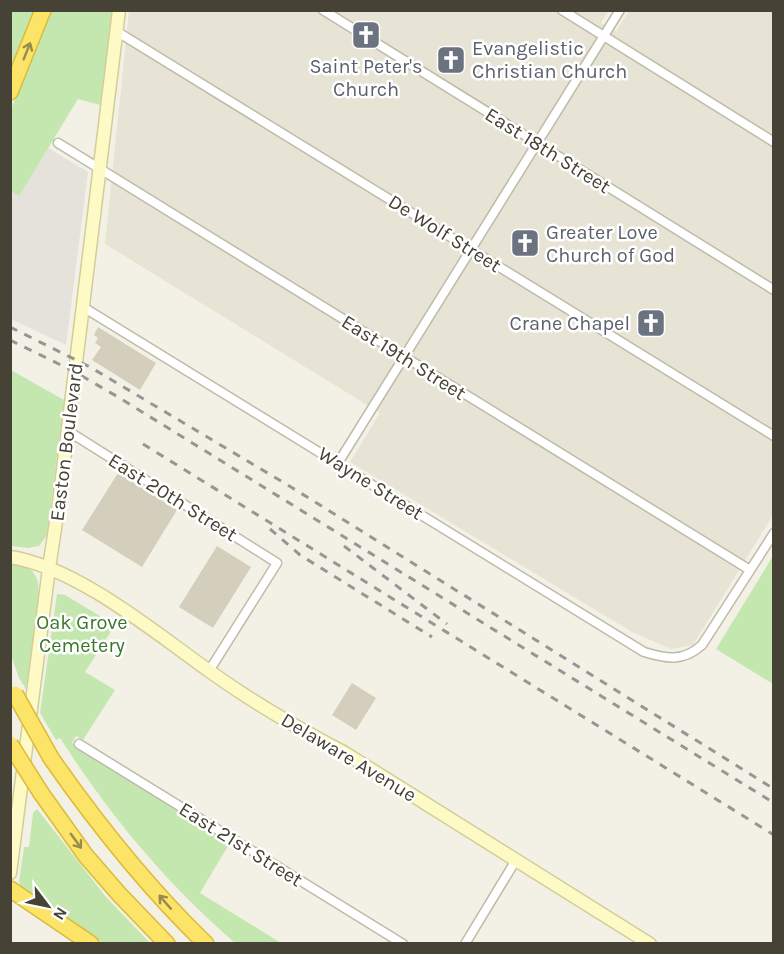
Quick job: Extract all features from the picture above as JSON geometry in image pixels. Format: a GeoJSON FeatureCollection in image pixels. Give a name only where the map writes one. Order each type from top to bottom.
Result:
{"type":"FeatureCollection","features":[{"type":"Feature","properties":{"kind":"highway"},"geometry":{"type":"LineString","coordinates":[[10,92],[43,10]]}},
{"type":"Feature","properties":{"kind":"highway"},"geometry":{"type":"LineString","coordinates":[[13,690],[51,758],[82,803],[179,918],[206,944]]}},
{"type":"Feature","properties":{"kind":"highway"},"geometry":{"type":"LineString","coordinates":[[10,744],[41,793],[86,856],[167,944]]}},
{"type":"Feature","properties":{"kind":"highway"},"geometry":{"type":"LineString","coordinates":[[10,889],[91,944]]}},
{"type":"Feature","properties":{"kind":"main road","name":"Easton Boulevard"},"geometry":{"type":"LineString","coordinates":[[10,873],[68,431],[118,10]]}},
{"type":"Feature","properties":{"kind":"main road"},"geometry":{"type":"LineString","coordinates":[[10,557],[31,561],[49,568]]}},
{"type":"Feature","properties":{"kind":"main road","name":"Delaware Avenue"},"geometry":{"type":"LineString","coordinates":[[49,568],[152,629],[209,671],[304,732],[345,753],[651,944]]}},
{"type":"Feature","properties":{"kind":"street","name":"East 18th Street"},"geometry":{"type":"LineString","coordinates":[[323,10],[774,290]]}},
{"type":"Feature","properties":{"kind":"street"},"geometry":{"type":"LineString","coordinates":[[562,10],[774,142]]}},
{"type":"Feature","properties":{"kind":"street"},"geometry":{"type":"LineString","coordinates":[[338,463],[620,10]]}},
{"type":"Feature","properties":{"kind":"street","name":"De Wolf Street"},"geometry":{"type":"LineString","coordinates":[[116,31],[774,436]]}},
{"type":"Feature","properties":{"kind":"street","name":"East 19th Street"},"geometry":{"type":"LineString","coordinates":[[58,143],[750,570]]}},
{"type":"Feature","properties":{"kind":"street","name":"Wayne Street"},"geometry":{"type":"LineString","coordinates":[[82,307],[644,652],[671,659],[682,658],[693,653],[702,645],[750,570]]}},
{"type":"Feature","properties":{"kind":"street","name":"East 20th Street"},"geometry":{"type":"LineString","coordinates":[[68,431],[277,563],[209,671]]}},
{"type":"Feature","properties":{"kind":"street"},"geometry":{"type":"LineString","coordinates":[[750,570],[774,533]]}},
{"type":"Feature","properties":{"kind":"street","name":"East 21st Street"},"geometry":{"type":"LineString","coordinates":[[79,744],[403,944]]}},
{"type":"Feature","properties":{"kind":"street"},"geometry":{"type":"LineString","coordinates":[[465,944],[516,860]]}},
{"type":"Feature","properties":{"kind":"shaded area"},"geometry":{"type":"Polygon","coordinates":[[[609,10],[601,23],[616,31],[629,11],[773,11],[773,515],[693,645],[671,649],[632,632],[350,462],[380,413],[105,244],[129,11],[609,10]]]}},
{"type":"Feature","properties":{"kind":"shaded area"},"geometry":{"type":"Polygon","coordinates":[[[48,148],[88,172],[66,345],[11,319],[10,195],[12,192],[19,195],[48,148]]]}},
{"type":"Feature","properties":{"kind":"green space"},"geometry":{"type":"Polygon","coordinates":[[[11,11],[38,11],[11,79],[11,11]]]}},
{"type":"Feature","properties":{"kind":"green space"},"geometry":{"type":"Polygon","coordinates":[[[50,11],[112,11],[100,105],[78,99],[19,196],[12,192],[11,195],[11,109],[50,11]]]}},
{"type":"Feature","properties":{"kind":"green space"},"geometry":{"type":"Polygon","coordinates":[[[11,370],[64,400],[47,535],[39,546],[28,548],[11,546],[11,370]]]}},
{"type":"Feature","properties":{"kind":"green space"},"geometry":{"type":"Polygon","coordinates":[[[773,556],[773,684],[716,649],[773,556]]]}},
{"type":"Feature","properties":{"kind":"green space"},"geometry":{"type":"Polygon","coordinates":[[[11,562],[33,572],[38,587],[37,615],[26,689],[19,678],[11,655],[11,562]]]}},
{"type":"Feature","properties":{"kind":"green space","name":"Oak Grove Cemetery"},"geometry":{"type":"Polygon","coordinates":[[[57,594],[65,595],[115,625],[85,672],[115,690],[83,740],[76,736],[72,743],[231,841],[200,893],[281,943],[235,943],[209,920],[140,847],[99,795],[60,738],[56,740],[40,713],[57,594]]]}},
{"type":"Feature","properties":{"kind":"green space"},"geometry":{"type":"Polygon","coordinates":[[[37,809],[106,897],[150,943],[103,943],[23,891],[19,882],[24,847],[29,847],[33,813],[37,809]]]}},
{"type":"Feature","properties":{"kind":"building"},"geometry":{"type":"Polygon","coordinates":[[[98,327],[156,363],[140,390],[92,360],[101,347],[95,343],[98,338],[94,335],[98,327]]]}},
{"type":"Feature","properties":{"kind":"building"},"geometry":{"type":"Polygon","coordinates":[[[118,473],[177,510],[142,567],[82,530],[118,473]]]}},
{"type":"Feature","properties":{"kind":"building"},"geometry":{"type":"Polygon","coordinates":[[[217,546],[251,567],[213,628],[179,607],[217,546]]]}},
{"type":"Feature","properties":{"kind":"building"},"geometry":{"type":"Polygon","coordinates":[[[352,683],[376,698],[356,730],[332,715],[352,683]]]}},
{"type":"Feature","properties":{"kind":"railway"},"geometry":{"type":"LineString","coordinates":[[10,327],[90,367],[291,487],[774,789]]}},
{"type":"Feature","properties":{"kind":"railway"},"geometry":{"type":"LineString","coordinates":[[10,340],[75,372],[118,397],[774,803]]}},
{"type":"Feature","properties":{"kind":"railway"},"geometry":{"type":"LineString","coordinates":[[143,444],[774,835]]}},
{"type":"Feature","properties":{"kind":"railway"},"geometry":{"type":"LineString","coordinates":[[270,529],[300,555],[432,637]]}},
{"type":"Feature","properties":{"kind":"railway"},"geometry":{"type":"LineString","coordinates":[[344,546],[447,624]]}},
{"type":"Feature","properties":{"kind":"place","name":"Saint Peter's Church"},"geometry":{"type":"Point","coordinates":[366,35]}},
{"type":"Feature","properties":{"kind":"place","name":"Evangelistic Christian Church"},"geometry":{"type":"Point","coordinates":[451,60]}},
{"type":"Feature","properties":{"kind":"place","name":"Greater Love Church of God"},"geometry":{"type":"Point","coordinates":[525,243]}},
{"type":"Feature","properties":{"kind":"place","name":"Crane Chapel"},"geometry":{"type":"Point","coordinates":[651,323]}}]}
